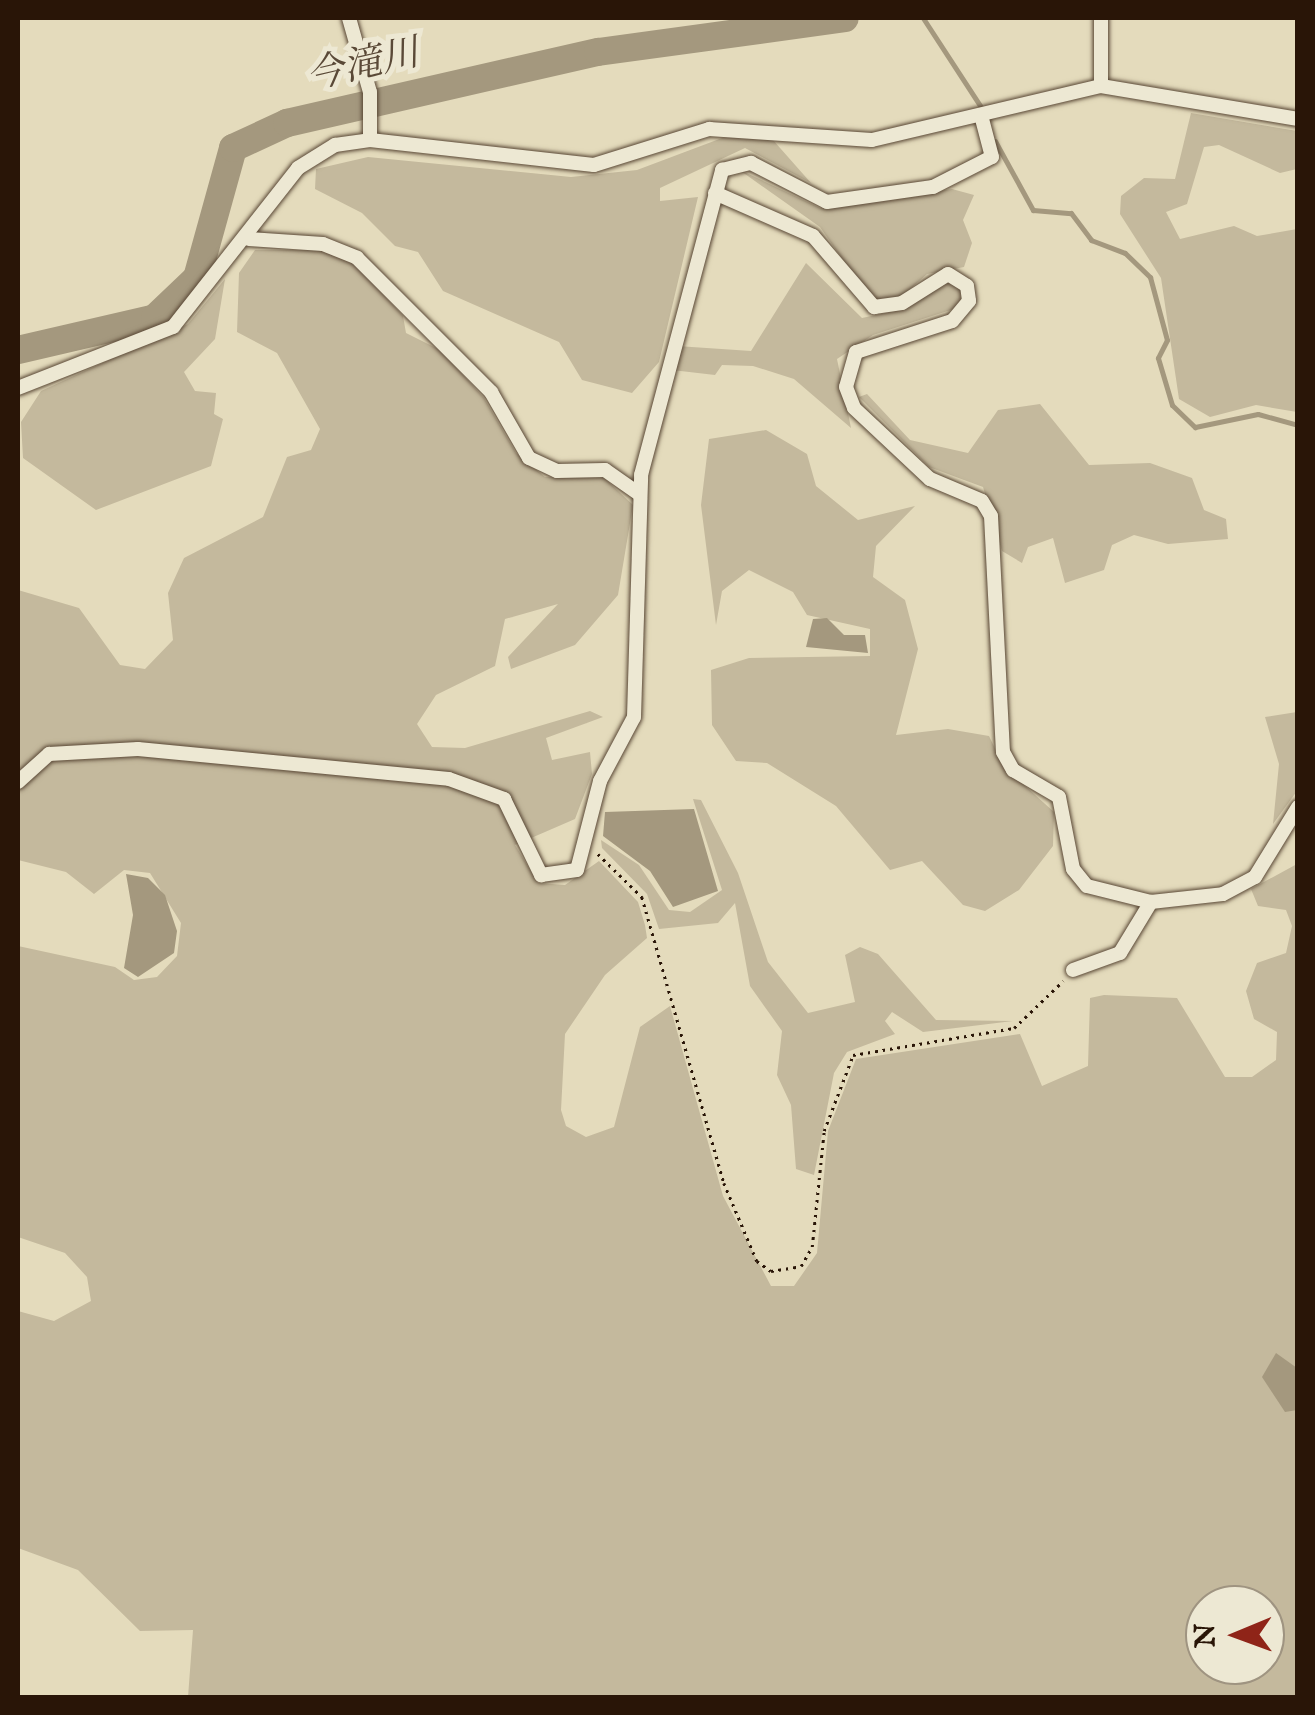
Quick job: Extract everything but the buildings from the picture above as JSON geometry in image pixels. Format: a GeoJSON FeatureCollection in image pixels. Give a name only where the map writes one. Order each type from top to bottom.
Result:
{"type":"FeatureCollection","features":[{"type":"Feature","properties":{"kind":"street"},"geometry":{"type":"LineString","coordinates":[[349,18],[370,92],[370,133]]}},
{"type":"Feature","properties":{"kind":"street"},"geometry":{"type":"LineString","coordinates":[[1100,18],[1102,86]]}},
{"type":"Feature","properties":{"kind":"street"},"geometry":{"type":"LineString","coordinates":[[18,388],[172,326],[249,239],[298,168],[335,145],[370,133],[594,165],[708,129],[872,140],[1102,86],[1298,119]]}},
{"type":"Feature","properties":{"kind":"street"},"geometry":{"type":"LineString","coordinates":[[18,782],[48,754],[138,750],[367,768],[449,779],[504,799],[541,874],[577,870],[590,847],[600,780],[634,717],[638,493],[722,170],[737,162],[827,202],[954,182],[992,157],[982,115]]}},
{"type":"Feature","properties":{"kind":"street"},"geometry":{"type":"LineString","coordinates":[[715,193],[813,236],[874,307],[902,303],[948,274],[967,286],[969,301],[952,321],[856,352],[846,388],[854,408],[930,479],[982,501],[991,516],[1003,752],[1014,770],[1060,797],[1073,869],[1087,886],[1151,902],[1244,885],[1298,807]]}},
{"type":"Feature","properties":{"kind":"street"},"geometry":{"type":"LineString","coordinates":[[249,239],[322,244],[357,258],[491,392],[529,458],[558,471],[605,470],[638,493]]}},
{"type":"Feature","properties":{"kind":"street"},"geometry":{"type":"LineString","coordinates":[[1073,970],[1120,953],[1151,902]]}},
{"type":"Feature","properties":{"kind":"path"},"geometry":{"type":"LineString","coordinates":[[590,847],[642,897],[724,1183],[757,1261],[771,1271],[801,1266],[812,1247],[824,1131],[853,1056],[1014,1028],[1073,970]]}},
{"type":"Feature","properties":{"kind":"shaded area"},"geometry":{"type":"Polygon","coordinates":[[[1191,113],[1297,131],[1297,169],[1280,173],[1219,145],[1204,147],[1187,204],[1166,212],[1180,239],[1234,226],[1257,236],[1297,229],[1297,412],[1256,405],[1210,417],[1179,399],[1161,278],[1120,214],[1121,196],[1144,178],[1175,179],[1191,113]]]}},
{"type":"Feature","properties":{"kind":"shaded area"},"geometry":{"type":"Polygon","coordinates":[[[738,132],[773,140],[811,183],[745,148],[660,188],[660,201],[698,197],[659,362],[632,393],[582,380],[559,342],[443,291],[418,252],[395,246],[362,213],[315,189],[316,169],[368,157],[571,177],[637,170],[738,132]]]}},
{"type":"Feature","properties":{"kind":"shaded area"},"geometry":{"type":"Polygon","coordinates":[[[738,169],[820,208],[952,189],[974,195],[963,220],[972,243],[964,267],[927,274],[900,298],[871,300],[820,227],[738,169]]]}},
{"type":"Feature","properties":{"kind":"shaded area"},"geometry":{"type":"Polygon","coordinates":[[[255,250],[319,250],[354,263],[403,316],[406,333],[440,350],[484,398],[516,453],[545,477],[601,475],[633,505],[618,595],[575,645],[511,669],[508,657],[558,604],[505,619],[495,666],[436,695],[417,724],[432,747],[465,748],[590,711],[603,717],[546,738],[552,760],[590,752],[592,774],[575,819],[515,845],[538,883],[565,885],[599,861],[638,902],[645,925],[647,938],[605,975],[565,1034],[561,1110],[566,1126],[586,1137],[614,1127],[640,1027],[670,1006],[723,1196],[771,1286],[794,1286],[817,1253],[828,1131],[856,1059],[1020,1034],[1042,1086],[1088,1066],[1090,998],[1104,995],[1177,998],[1225,1077],[1252,1077],[1276,1060],[1277,1032],[1254,1019],[1246,991],[1257,963],[1286,953],[1292,926],[1286,910],[1258,906],[1251,889],[1297,864],[1297,1697],[188,1697],[193,1630],[140,1631],[78,1570],[18,1548],[18,1311],[54,1321],[91,1301],[87,1277],[65,1253],[18,1237],[18,946],[115,967],[134,980],[157,977],[177,956],[181,923],[150,873],[124,870],[94,894],[66,872],[18,860],[18,590],[79,608],[120,665],[145,669],[173,640],[168,593],[184,558],[263,517],[287,457],[311,450],[320,429],[277,353],[237,332],[239,273],[255,250]]]}},
{"type":"Feature","properties":{"kind":"shaded area"},"geometry":{"type":"Polygon","coordinates":[[[806,263],[862,318],[904,309],[943,280],[961,288],[960,307],[873,335],[837,359],[851,428],[794,379],[753,366],[722,365],[715,375],[672,370],[677,346],[751,351],[806,263]]]}},
{"type":"Feature","properties":{"kind":"shaded area"},"geometry":{"type":"Polygon","coordinates":[[[225,279],[215,339],[184,372],[195,391],[216,393],[214,414],[223,419],[211,466],[96,510],[23,458],[21,422],[41,391],[188,324],[225,279]]]}},
{"type":"Feature","properties":{"kind":"shaded area"},"geometry":{"type":"Polygon","coordinates":[[[867,394],[910,440],[968,453],[998,410],[1040,404],[1089,465],[1150,463],[1192,478],[1204,510],[1226,519],[1228,539],[1168,544],[1134,535],[1112,545],[1104,570],[1065,583],[1053,538],[1028,547],[1022,563],[1002,551],[983,487],[929,467],[859,397],[867,394]]]}},
{"type":"Feature","properties":{"kind":"shaded area"},"geometry":{"type":"Polygon","coordinates":[[[766,430],[807,454],[816,486],[858,520],[915,506],[876,546],[873,577],[905,600],[918,649],[896,735],[948,729],[989,736],[1004,767],[1054,812],[1053,846],[1019,890],[985,911],[963,905],[922,861],[890,870],[836,806],[767,763],[736,761],[712,725],[711,670],[749,658],[870,656],[870,629],[807,615],[793,592],[749,570],[722,591],[716,625],[701,505],[709,439],[766,430]]]}},
{"type":"Feature","properties":{"kind":"shaded area"},"geometry":{"type":"Polygon","coordinates":[[[827,618],[844,635],[865,635],[868,653],[806,647],[813,619],[827,618]]]}},
{"type":"Feature","properties":{"kind":"shaded area"},"geometry":{"type":"Polygon","coordinates":[[[1297,712],[1297,791],[1273,824],[1279,764],[1265,717],[1297,712]]]}},
{"type":"Feature","properties":{"kind":"shaded area"},"geometry":{"type":"Polygon","coordinates":[[[693,799],[701,800],[738,873],[768,962],[808,1013],[855,1002],[845,955],[860,947],[878,954],[936,1020],[1013,1021],[923,1032],[892,1012],[885,1021],[895,1034],[847,1052],[834,1073],[814,1175],[796,1169],[791,1105],[777,1075],[782,1031],[750,986],[735,903],[718,923],[659,929],[647,894],[602,848],[601,840],[639,865],[669,910],[690,912],[722,890],[693,799]]]}},
{"type":"Feature","properties":{"kind":"shaded area"},"geometry":{"type":"Polygon","coordinates":[[[694,809],[718,891],[673,907],[650,871],[603,836],[605,812],[694,809]]]}},
{"type":"Feature","properties":{"kind":"shaded area"},"geometry":{"type":"Polygon","coordinates":[[[126,874],[148,878],[165,895],[177,931],[174,953],[138,977],[124,968],[133,915],[126,874]]]}},
{"type":"Feature","properties":{"kind":"shaded area"},"geometry":{"type":"Polygon","coordinates":[[[1276,1353],[1297,1368],[1297,1410],[1285,1412],[1262,1377],[1276,1353]]]}},
{"type":"Feature","properties":{"kind":"waterway","name":"今滝川"},"geometry":{"type":"LineString","coordinates":[[18,350],[155,318],[197,278],[233,148],[287,123],[598,52],[845,18]]}},
{"type":"Feature","properties":{"kind":"waterway"},"geometry":{"type":"LineString","coordinates":[[923,18],[981,107]]}},
{"type":"Feature","properties":{"kind":"waterway"},"geometry":{"type":"LineString","coordinates":[[995,141],[1033,210],[1071,213],[1091,240],[1125,253],[1150,277],[1167,340],[1158,358],[1172,405],[1195,427],[1258,414],[1298,425]]}}]}
